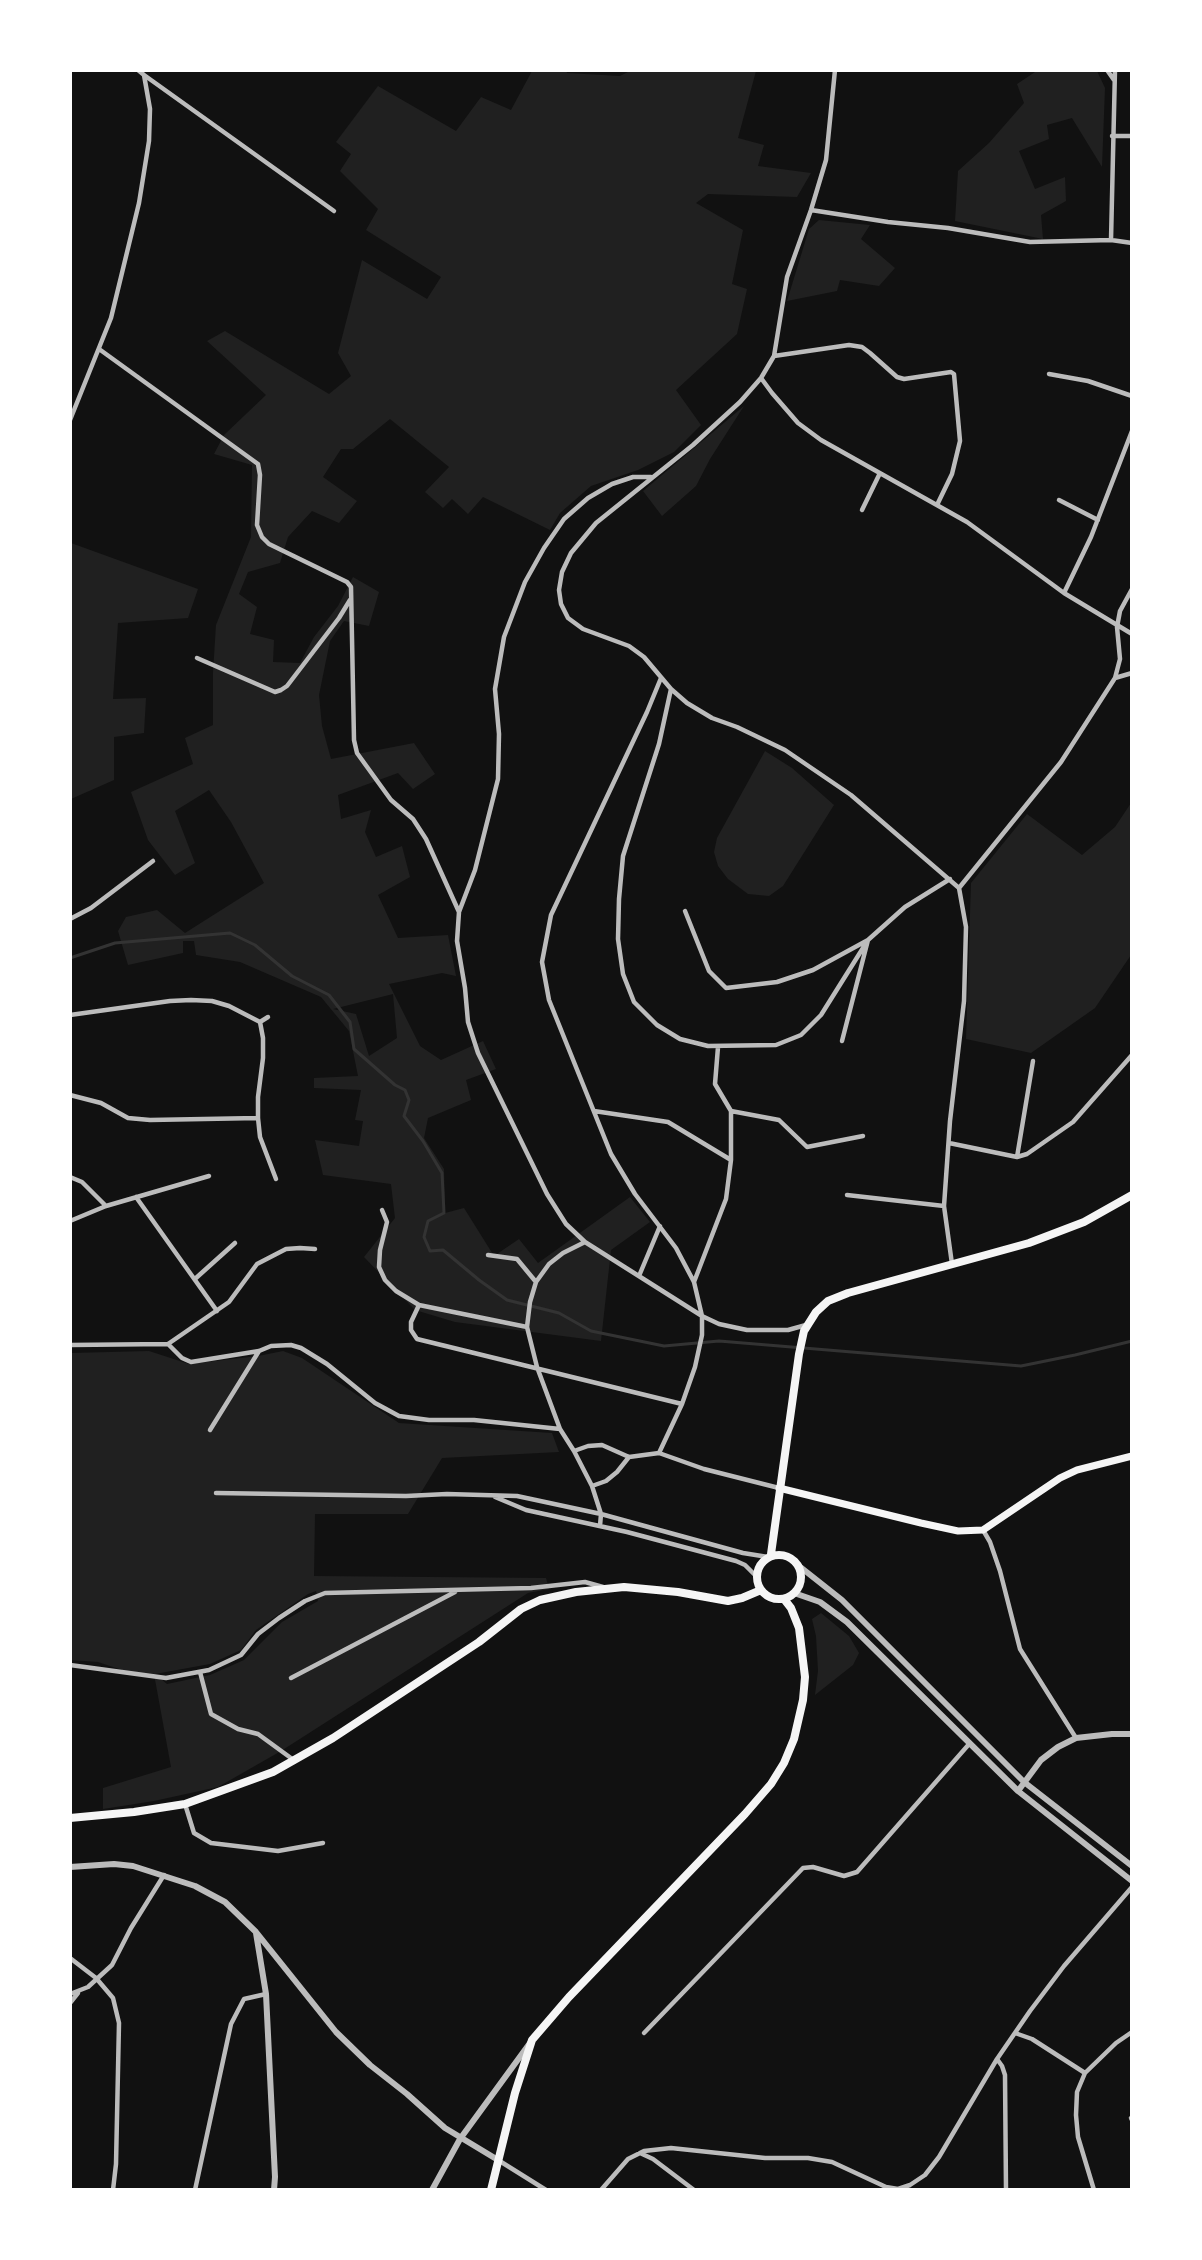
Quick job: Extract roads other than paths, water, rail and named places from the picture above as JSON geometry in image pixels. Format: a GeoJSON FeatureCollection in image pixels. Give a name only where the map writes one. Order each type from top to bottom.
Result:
{"type":"FeatureCollection","features":[{"type":"Feature","properties":{"kind":"main road"},"geometry":{"type":"LineString","coordinates":[[770,1556],[788,1556],[799,1566],[801,1580],[794,1593],[784,1599],[771,1598],[761,1590],[757,1577],[760,1565],[770,1556],[802,1339],[806,1325],[828,1300],[1029,1243],[1084,1222],[1131,1195]]}},
{"type":"Feature","properties":{"kind":"main road"},"geometry":{"type":"LineString","coordinates":[[779,1488],[958,1531],[983,1530],[1066,1475],[1131,1456]]}},
{"type":"Feature","properties":{"kind":"main road"},"geometry":{"type":"LineString","coordinates":[[73,1816],[134,1812],[185,1804],[252,1781],[296,1761],[478,1642],[520,1609],[540,1600],[558,1595],[609,1588],[646,1588],[728,1601],[761,1590]]}},
{"type":"Feature","properties":{"kind":"main road"},"geometry":{"type":"LineString","coordinates":[[491,2190],[517,2085],[531,2040],[569,1997],[745,1814],[771,1784],[784,1763],[794,1739],[803,1700],[805,1677],[799,1628],[791,1608],[784,1599]]}},
{"type":"Feature","properties":{"kind":"street"},"geometry":{"type":"LineString","coordinates":[[138,70],[334,211]]}},
{"type":"Feature","properties":{"kind":"street"},"geometry":{"type":"LineString","coordinates":[[835,70],[826,160],[787,277],[774,356],[761,378],[693,445],[596,523],[571,553],[562,572],[559,590],[561,604],[568,618],[583,629],[629,646],[644,657],[671,689],[687,703],[712,718],[785,750],[851,795],[959,888],[966,927],[964,1002],[944,1206],[952,1264]]}},
{"type":"Feature","properties":{"kind":"street"},"geometry":{"type":"LineString","coordinates":[[1107,70],[1114,81]]}},
{"type":"Feature","properties":{"kind":"street"},"geometry":{"type":"LineString","coordinates":[[1111,240],[1115,70]]}},
{"type":"Feature","properties":{"kind":"street"},"geometry":{"type":"LineString","coordinates":[[70,420],[111,318],[143,183],[149,141],[150,109],[144,75]]}},
{"type":"Feature","properties":{"kind":"street"},"geometry":{"type":"LineString","coordinates":[[1112,136],[1131,136]]}},
{"type":"Feature","properties":{"kind":"street"},"geometry":{"type":"LineString","coordinates":[[811,210],[888,222],[948,228],[1030,242],[1111,240],[1131,243]]}},
{"type":"Feature","properties":{"kind":"street"},"geometry":{"type":"LineString","coordinates":[[774,356],[849,345],[862,347],[897,377],[904,379],[951,372],[954,374],[960,441],[952,474],[937,505]]}},
{"type":"Feature","properties":{"kind":"street"},"geometry":{"type":"LineString","coordinates":[[99,349],[258,464],[260,475],[257,525],[262,537],[269,544],[347,582],[351,587],[354,740],[357,753],[391,800],[413,819],[426,839],[459,912]]}},
{"type":"Feature","properties":{"kind":"street"},"geometry":{"type":"LineString","coordinates":[[1049,374],[1088,381],[1131,396]]}},
{"type":"Feature","properties":{"kind":"street"},"geometry":{"type":"LineString","coordinates":[[761,378],[798,423],[821,440],[967,522],[1065,593],[1131,634]]}},
{"type":"Feature","properties":{"kind":"street"},"geometry":{"type":"LineString","coordinates":[[1065,593],[1098,520],[1131,431]]}},
{"type":"Feature","properties":{"kind":"street"},"geometry":{"type":"LineString","coordinates":[[862,510],[880,473]]}},
{"type":"Feature","properties":{"kind":"street"},"geometry":{"type":"LineString","coordinates":[[651,477],[633,477],[612,484],[588,498],[564,519],[525,582],[504,637],[495,689],[499,734],[498,779],[475,870],[459,912],[457,941],[468,1022],[478,1053],[547,1194],[566,1224],[585,1242],[702,1316],[719,1324],[747,1330],[788,1330],[806,1325]]}},
{"type":"Feature","properties":{"kind":"street"},"geometry":{"type":"LineString","coordinates":[[1059,500],[1098,520]]}},
{"type":"Feature","properties":{"kind":"street"},"geometry":{"type":"LineString","coordinates":[[959,888],[1061,762],[1115,678],[1120,659],[1117,627],[1120,611],[1131,589]]}},
{"type":"Feature","properties":{"kind":"street"},"geometry":{"type":"LineString","coordinates":[[197,657],[275,692],[281,690],[287,686],[339,618],[351,597]]}},
{"type":"Feature","properties":{"kind":"street"},"geometry":{"type":"LineString","coordinates":[[1115,678],[1131,673]]}},
{"type":"Feature","properties":{"kind":"street"},"geometry":{"type":"LineString","coordinates":[[659,1453],[682,1404],[700,1346],[702,1316],[694,1282],[676,1248],[635,1194],[611,1154],[549,1000],[543,962],[551,915],[662,678]]}},
{"type":"Feature","properties":{"kind":"street"},"geometry":{"type":"LineString","coordinates":[[671,689],[660,744],[623,856],[618,939],[623,974],[634,1002],[657,1024],[680,1039],[708,1047],[776,1045],[801,1035],[821,1016],[868,940]]}},
{"type":"Feature","properties":{"kind":"street"},"geometry":{"type":"LineString","coordinates":[[70,919],[91,908],[153,861]]}},
{"type":"Feature","properties":{"kind":"street"},"geometry":{"type":"LineString","coordinates":[[685,911],[709,971],[726,988],[777,982],[813,970],[868,940],[905,907],[950,879]]}},
{"type":"Feature","properties":{"kind":"street"},"geometry":{"type":"LineString","coordinates":[[842,1041],[868,940]]}},
{"type":"Feature","properties":{"kind":"street"},"geometry":{"type":"LineString","coordinates":[[70,1015],[170,1000],[191,1000],[212,1001],[229,1006],[260,1022]]}},
{"type":"Feature","properties":{"kind":"street"},"geometry":{"type":"LineString","coordinates":[[260,1022],[268,1017]]}},
{"type":"Feature","properties":{"kind":"street"},"geometry":{"type":"LineString","coordinates":[[260,1022],[263,1058],[258,1118],[260,1137],[276,1179]]}},
{"type":"Feature","properties":{"kind":"street"},"geometry":{"type":"LineString","coordinates":[[694,1282],[726,1199],[731,1160],[731,1111],[715,1084],[718,1047]]}},
{"type":"Feature","properties":{"kind":"street"},"geometry":{"type":"LineString","coordinates":[[949,1143],[1017,1157],[1027,1154],[1073,1122],[1131,1054]]}},
{"type":"Feature","properties":{"kind":"street"},"geometry":{"type":"LineString","coordinates":[[1017,1157],[1033,1061]]}},
{"type":"Feature","properties":{"kind":"street"},"geometry":{"type":"LineString","coordinates":[[70,1095],[100,1103],[128,1118],[150,1120],[258,1118]]}},
{"type":"Feature","properties":{"kind":"street"},"geometry":{"type":"LineString","coordinates":[[594,1111],[668,1122],[731,1160]]}},
{"type":"Feature","properties":{"kind":"street"},"geometry":{"type":"LineString","coordinates":[[731,1111],[779,1120],[807,1147],[863,1136]]}},
{"type":"Feature","properties":{"kind":"street"},"geometry":{"type":"LineString","coordinates":[[70,1221],[106,1206],[209,1176]]}},
{"type":"Feature","properties":{"kind":"street"},"geometry":{"type":"LineString","coordinates":[[70,1177],[82,1182],[106,1206]]}},
{"type":"Feature","properties":{"kind":"street"},"geometry":{"type":"LineString","coordinates":[[848,1195],[944,1206]]}},
{"type":"Feature","properties":{"kind":"street"},"geometry":{"type":"LineString","coordinates":[[136,1197],[181,1261],[196,1278],[217,1311]]}},
{"type":"Feature","properties":{"kind":"street"},"geometry":{"type":"LineString","coordinates":[[382,1210],[387,1222],[380,1250],[379,1267],[385,1280],[396,1291],[419,1305],[527,1327]]}},
{"type":"Feature","properties":{"kind":"street"},"geometry":{"type":"LineString","coordinates":[[639,1276],[660,1226]]}},
{"type":"Feature","properties":{"kind":"street"},"geometry":{"type":"LineString","coordinates":[[585,1242],[556,1258],[536,1282],[530,1302],[527,1327],[537,1367],[560,1430],[592,1486],[601,1514],[600,1526]]}},
{"type":"Feature","properties":{"kind":"street"},"geometry":{"type":"LineString","coordinates":[[196,1278],[235,1243]]}},
{"type":"Feature","properties":{"kind":"street"},"geometry":{"type":"LineString","coordinates":[[70,1345],[168,1344],[217,1311],[237,1294],[257,1264],[286,1249],[315,1249]]}},
{"type":"Feature","properties":{"kind":"street"},"geometry":{"type":"LineString","coordinates":[[488,1255],[517,1258],[536,1282]]}},
{"type":"Feature","properties":{"kind":"street"},"geometry":{"type":"LineString","coordinates":[[419,1305],[411,1322],[411,1330],[417,1339],[682,1404]]}},
{"type":"Feature","properties":{"kind":"street"},"geometry":{"type":"LineString","coordinates":[[168,1344],[182,1358],[191,1362],[259,1351],[282,1344],[301,1347],[327,1364],[375,1402],[399,1416],[429,1420],[474,1420],[560,1430]]}},
{"type":"Feature","properties":{"kind":"street"},"geometry":{"type":"LineString","coordinates":[[210,1430],[259,1351]]}},
{"type":"Feature","properties":{"kind":"street"},"geometry":{"type":"LineString","coordinates":[[574,1451],[588,1446],[602,1445],[629,1457],[659,1453],[704,1469],[779,1488]]}},
{"type":"Feature","properties":{"kind":"street"},"geometry":{"type":"LineString","coordinates":[[592,1486],[606,1481],[629,1457]]}},
{"type":"Feature","properties":{"kind":"street"},"geometry":{"type":"LineString","coordinates":[[216,1493],[516,1496],[601,1514],[743,1553],[770,1556]]}},
{"type":"Feature","properties":{"kind":"street"},"geometry":{"type":"LineString","coordinates":[[493,1496],[526,1510],[600,1526],[736,1562],[745,1565],[757,1577]]}},
{"type":"Feature","properties":{"kind":"street"},"geometry":{"type":"LineString","coordinates":[[983,1530],[990,1542],[1000,1571],[1020,1649],[1076,1738]]}},
{"type":"Feature","properties":{"kind":"street"},"geometry":{"type":"LineString","coordinates":[[799,1566],[842,1600],[1024,1782],[1131,1866]]}},
{"type":"Feature","properties":{"kind":"street"},"geometry":{"type":"LineString","coordinates":[[70,1665],[166,1678],[209,1670],[241,1655],[258,1634],[279,1618],[305,1601],[326,1593],[531,1587],[585,1582],[609,1588]]}},
{"type":"Feature","properties":{"kind":"street"},"geometry":{"type":"LineString","coordinates":[[291,1678],[457,1590]]}},
{"type":"Feature","properties":{"kind":"street"},"geometry":{"type":"LineString","coordinates":[[794,1593],[820,1602],[847,1622],[1018,1791],[1131,1881]]}},
{"type":"Feature","properties":{"kind":"street"},"geometry":{"type":"LineString","coordinates":[[878,1654],[886,1645]]}},
{"type":"Feature","properties":{"kind":"street"},"geometry":{"type":"LineString","coordinates":[[200,1672],[211,1714],[238,1729],[258,1734],[296,1761]]}},
{"type":"Feature","properties":{"kind":"street"},"geometry":{"type":"LineString","coordinates":[[1018,1791],[1041,1760],[1058,1747],[1076,1738],[1131,1734]]}},
{"type":"Feature","properties":{"kind":"street"},"geometry":{"type":"LineString","coordinates":[[644,2033],[803,1868],[813,1867],[844,1876],[857,1872],[970,1743]]}},
{"type":"Feature","properties":{"kind":"street"},"geometry":{"type":"LineString","coordinates":[[185,1804],[194,1833],[211,1843],[278,1851],[323,1843]]}},
{"type":"Feature","properties":{"kind":"street"},"geometry":{"type":"LineString","coordinates":[[70,1867],[114,1864],[133,1866],[195,1886],[225,1902],[256,1932],[336,2032],[370,2065],[460,2139],[546,2190]]}},
{"type":"Feature","properties":{"kind":"street"},"geometry":{"type":"LineString","coordinates":[[70,1995],[88,1987],[112,1965],[131,1928],[164,1875]]}},
{"type":"Feature","properties":{"kind":"street"},"geometry":{"type":"LineString","coordinates":[[602,2190],[628,2159],[640,2153],[671,2148],[765,2158],[808,2158],[832,2162],[886,2187],[898,2189],[910,2185],[925,2175],[939,2157],[997,2059],[1064,1966],[1131,1887]]}},
{"type":"Feature","properties":{"kind":"street"},"geometry":{"type":"LineString","coordinates":[[256,1932],[266,1994],[274,2190]]}},
{"type":"Feature","properties":{"kind":"street"},"geometry":{"type":"LineString","coordinates":[[70,1958],[96,1978],[113,1998],[119,2023],[113,2190]]}},
{"type":"Feature","properties":{"kind":"street"},"geometry":{"type":"LineString","coordinates":[[70,2003],[78,1992]]}},
{"type":"Feature","properties":{"kind":"street"},"geometry":{"type":"LineString","coordinates":[[195,2190],[231,2024],[244,1999],[266,1994]]}},
{"type":"Feature","properties":{"kind":"street"},"geometry":{"type":"LineString","coordinates":[[1094,2190],[1080,2147],[1076,2115],[1077,2092],[1085,2073],[1131,2032]]}},
{"type":"Feature","properties":{"kind":"street"},"geometry":{"type":"LineString","coordinates":[[1015,2033],[1043,2046],[1085,2073]]}},
{"type":"Feature","properties":{"kind":"street"},"geometry":{"type":"LineString","coordinates":[[432,2190],[460,2139],[531,2040]]}},
{"type":"Feature","properties":{"kind":"street"},"geometry":{"type":"LineString","coordinates":[[997,2059],[1005,2075],[1006,2190]]}},
{"type":"Feature","properties":{"kind":"street"},"geometry":{"type":"LineString","coordinates":[[640,2153],[653,2159],[694,2190]]}},
{"type":"Feature","properties":{"kind":"waterway"},"geometry":{"type":"LineString","coordinates":[[70,958],[115,943],[230,933],[255,945],[292,976],[329,995],[350,1022],[354,1049],[395,1085],[405,1090],[409,1100],[404,1116],[423,1141],[442,1173],[444,1213],[428,1221],[424,1237],[430,1251],[443,1250],[507,1300],[559,1313],[591,1331],[664,1346],[719,1341],[1021,1366],[1132,1341]]}}]}
